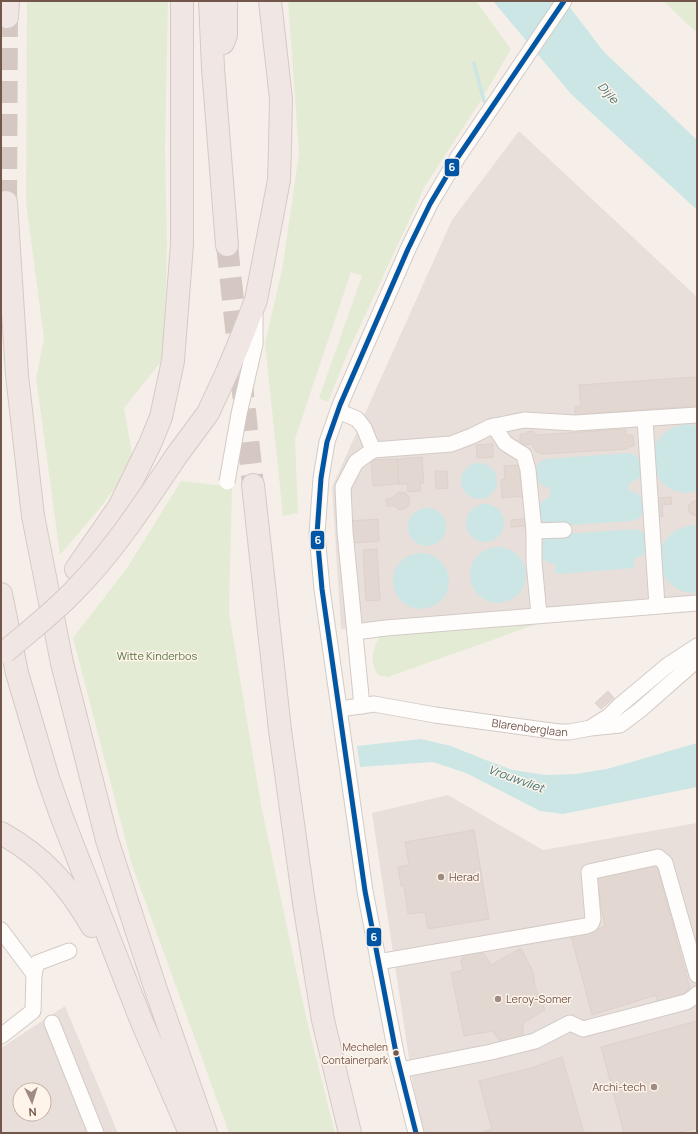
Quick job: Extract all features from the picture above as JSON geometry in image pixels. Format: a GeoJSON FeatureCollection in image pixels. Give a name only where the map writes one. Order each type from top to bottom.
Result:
{"type":"FeatureCollection","features":[{"type":"Feature","properties":{"kind":"highway"},"geometry":{"type":"LineString","coordinates":[[3,653],[44,609],[76,569],[119,507],[150,444],[161,417],[173,361],[182,244],[182,1]]}},
{"type":"Feature","properties":{"kind":"highway"},"geometry":{"type":"LineString","coordinates":[[210,1],[227,245]]}},
{"type":"Feature","properties":{"kind":"highway"},"geometry":{"type":"LineString","coordinates":[[214,68],[226,35],[226,1]]}},
{"type":"Feature","properties":{"kind":"highway"},"geometry":{"type":"LineString","coordinates":[[3,653],[74,591],[133,521],[177,455],[208,413],[238,346],[256,300],[279,180],[281,99],[270,1]]}},
{"type":"Feature","properties":{"kind":"highway"},"geometry":{"type":"LineString","coordinates":[[6,202],[17,375],[33,516],[62,664],[107,840],[156,990],[206,1133]]}},
{"type":"Feature","properties":{"kind":"highway"},"geometry":{"type":"LineString","coordinates":[[253,485],[280,730],[304,902],[323,1020],[350,1133]]}},
{"type":"Feature","properties":{"kind":"highway"},"geometry":{"type":"LineString","coordinates":[[1,594],[17,673],[48,778],[61,816],[141,1020],[190,1133]]}},
{"type":"Feature","properties":{"kind":"highway"},"geometry":{"type":"LineString","coordinates":[[1,833],[30,852],[51,869],[67,886],[82,909],[105,950],[180,1133]]}},
{"type":"Feature","properties":{"kind":"street"},"geometry":{"type":"LineString","coordinates":[[416,1133],[400,1070],[365,891],[322,589],[318,534],[321,478],[327,442],[338,411],[408,249],[430,204],[458,157],[564,1]]}},
{"type":"Feature","properties":{"kind":"street"},"geometry":{"type":"LineString","coordinates":[[226,482],[239,414],[255,344],[256,300]]}},
{"type":"Feature","properties":{"kind":"street"},"geometry":{"type":"LineString","coordinates":[[338,411],[357,419],[364,428],[373,450]]}},
{"type":"Feature","properties":{"kind":"street"},"geometry":{"type":"LineString","coordinates":[[362,706],[345,532],[343,487],[356,462],[373,450],[451,444],[494,426],[524,420],[575,423],[697,415]]}},
{"type":"Feature","properties":{"kind":"street"},"geometry":{"type":"LineString","coordinates":[[646,419],[657,606]]}},
{"type":"Feature","properties":{"kind":"street"},"geometry":{"type":"LineString","coordinates":[[494,426],[505,443],[524,455],[528,470],[534,531],[534,562],[539,615]]}},
{"type":"Feature","properties":{"kind":"street"},"geometry":{"type":"LineString","coordinates":[[534,531],[564,530]]}},
{"type":"Feature","properties":{"kind":"street"},"geometry":{"type":"LineString","coordinates":[[355,632],[386,628],[697,602]]}},
{"type":"Feature","properties":{"kind":"street"},"geometry":{"type":"LineString","coordinates":[[591,728],[616,710],[668,665],[697,646]]}},
{"type":"Feature","properties":{"kind":"street","name":"Blarenberglaan"},"geometry":{"type":"LineString","coordinates":[[340,709],[374,704],[435,715],[559,732],[583,730],[620,725],[695,664]]}},
{"type":"Feature","properties":{"kind":"street"},"geometry":{"type":"LineString","coordinates":[[378,962],[586,926],[591,924],[593,919],[589,872],[658,857],[665,863],[697,975]]}},
{"type":"Feature","properties":{"kind":"street"},"geometry":{"type":"LineString","coordinates":[[1,930],[34,974]]}},
{"type":"Feature","properties":{"kind":"street"},"geometry":{"type":"LineString","coordinates":[[1,1036],[33,1010],[34,974],[37,963],[69,951]]}},
{"type":"Feature","properties":{"kind":"street"},"geometry":{"type":"LineString","coordinates":[[400,1070],[491,1052],[535,1041],[570,1023],[583,1029],[686,1002],[697,994]]}},
{"type":"Feature","properties":{"kind":"street"},"geometry":{"type":"LineString","coordinates":[[52,1023],[96,1133]]}},
{"type":"Feature","properties":{"kind":"shaded area"},"geometry":{"type":"Polygon","coordinates":[[[519,131],[697,297],[697,606],[341,629],[332,487],[452,220],[519,131]]]}},
{"type":"Feature","properties":{"kind":"shaded area"},"geometry":{"type":"Polygon","coordinates":[[[448,795],[543,850],[697,823],[697,1133],[424,1133],[413,1085],[372,813],[448,795]]]}},
{"type":"Feature","properties":{"kind":"shaded area"},"geometry":{"type":"Polygon","coordinates":[[[65,1006],[118,1133],[1,1133],[1,1048],[65,1006]]]}},
{"type":"Feature","properties":{"kind":"green space"},"geometry":{"type":"Polygon","coordinates":[[[27,1],[168,1],[165,151],[167,245],[164,358],[124,408],[133,458],[126,473],[100,508],[60,555],[36,378],[44,339],[26,202],[27,1]]]}},
{"type":"Feature","properties":{"kind":"green space"},"geometry":{"type":"Polygon","coordinates":[[[288,1],[476,1],[511,49],[480,102],[425,186],[349,350],[328,402],[319,398],[362,276],[351,272],[295,439],[298,513],[283,516],[265,343],[282,270],[299,153],[288,1]]]}},
{"type":"Feature","properties":{"kind":"green space"},"geometry":{"type":"Polygon","coordinates":[[[663,1],[697,1],[697,33],[663,1]]]}},
{"type":"Feature","properties":{"kind":"green space","name":"Witte Kinderbos"},"geometry":{"type":"Polygon","coordinates":[[[181,481],[232,487],[229,612],[262,810],[307,1021],[335,1133],[229,1133],[132,865],[73,638],[127,568],[181,481]]]}},
{"type":"Feature","properties":{"kind":"green space"},"geometry":{"type":"Polygon","coordinates":[[[540,623],[388,677],[378,675],[373,665],[375,645],[381,635],[540,623]]]}},
{"type":"Feature","properties":{"kind":"water","name":"Dijle"},"geometry":{"type":"Polygon","coordinates":[[[493,1],[565,1],[604,52],[697,140],[697,210],[571,94],[493,1]]]}},
{"type":"Feature","properties":{"kind":"water"},"geometry":{"type":"Polygon","coordinates":[[[686,424],[697,426],[697,491],[681,492],[668,487],[659,478],[654,466],[653,453],[658,440],[669,430],[686,424]]]}},
{"type":"Feature","properties":{"kind":"water"},"geometry":{"type":"Polygon","coordinates":[[[629,453],[635,455],[641,462],[641,473],[639,478],[629,483],[629,491],[636,492],[643,499],[644,513],[639,518],[633,521],[551,526],[545,524],[538,516],[537,512],[540,503],[550,497],[550,488],[540,483],[535,475],[535,470],[541,462],[546,459],[629,453]]]}},
{"type":"Feature","properties":{"kind":"water"},"geometry":{"type":"Polygon","coordinates":[[[479,463],[492,468],[497,481],[492,494],[479,499],[466,494],[461,481],[466,468],[479,463]]]}},
{"type":"Feature","properties":{"kind":"water"},"geometry":{"type":"Polygon","coordinates":[[[481,504],[489,504],[499,509],[503,516],[503,530],[499,537],[489,542],[481,542],[471,537],[469,534],[466,527],[466,519],[471,509],[474,507],[481,504]]]}},
{"type":"Feature","properties":{"kind":"water"},"geometry":{"type":"Polygon","coordinates":[[[423,508],[431,508],[441,513],[445,520],[445,534],[441,541],[431,546],[423,546],[413,541],[411,538],[408,531],[408,523],[413,513],[416,511],[423,508]]]}},
{"type":"Feature","properties":{"kind":"water"},"geometry":{"type":"Polygon","coordinates":[[[692,525],[697,525],[697,593],[682,591],[671,584],[663,574],[660,563],[660,551],[666,540],[676,531],[692,525]]]}},
{"type":"Feature","properties":{"kind":"water"},"geometry":{"type":"Polygon","coordinates":[[[634,529],[641,531],[646,536],[646,550],[642,556],[634,559],[634,568],[556,574],[555,564],[549,562],[541,556],[540,546],[546,538],[552,535],[634,529]]]}},
{"type":"Feature","properties":{"kind":"water"},"geometry":{"type":"Polygon","coordinates":[[[498,547],[509,549],[518,555],[524,564],[526,575],[524,586],[518,595],[509,601],[498,603],[487,601],[478,595],[472,586],[470,575],[472,564],[478,555],[487,549],[498,547]]]}},
{"type":"Feature","properties":{"kind":"water"},"geometry":{"type":"Polygon","coordinates":[[[421,553],[432,555],[441,561],[447,570],[449,581],[447,592],[441,601],[432,607],[421,609],[410,607],[401,601],[395,592],[393,581],[395,570],[401,561],[410,555],[421,553]]]}},
{"type":"Feature","properties":{"kind":"water","name":"Vrouwvliet"},"geometry":{"type":"Polygon","coordinates":[[[421,739],[451,746],[513,770],[546,775],[575,774],[607,769],[697,743],[697,787],[563,814],[540,811],[466,773],[433,762],[360,767],[357,746],[421,739]]]}},
{"type":"Feature","properties":{"kind":"building"},"geometry":{"type":"Polygon","coordinates":[[[697,377],[697,406],[583,414],[583,416],[575,417],[575,407],[581,406],[579,385],[697,377]]]}},
{"type":"Feature","properties":{"kind":"building"},"geometry":{"type":"Polygon","coordinates":[[[626,429],[626,435],[633,435],[634,446],[627,447],[627,449],[541,454],[541,452],[537,453],[532,444],[520,445],[520,434],[527,434],[527,432],[532,431],[536,435],[626,429]]]}},
{"type":"Feature","properties":{"kind":"building"},"geometry":{"type":"Polygon","coordinates":[[[493,444],[493,457],[477,458],[476,445],[493,444]]]}},
{"type":"Feature","properties":{"kind":"building"},"geometry":{"type":"Polygon","coordinates":[[[422,457],[424,483],[420,483],[421,491],[408,492],[407,484],[399,484],[397,459],[422,457]]]}},
{"type":"Feature","properties":{"kind":"building"},"geometry":{"type":"Polygon","coordinates":[[[397,459],[399,484],[373,486],[371,460],[397,459]]]}},
{"type":"Feature","properties":{"kind":"building"},"geometry":{"type":"Polygon","coordinates":[[[519,465],[520,478],[524,478],[525,496],[502,498],[501,480],[505,479],[504,466],[519,465]]]}},
{"type":"Feature","properties":{"kind":"building"},"geometry":{"type":"Polygon","coordinates":[[[435,471],[447,471],[448,488],[436,489],[435,471]]]}},
{"type":"Feature","properties":{"kind":"building"},"geometry":{"type":"Polygon","coordinates":[[[399,492],[406,493],[408,496],[410,501],[408,506],[399,510],[394,506],[387,506],[386,499],[393,498],[399,492]]]}},
{"type":"Feature","properties":{"kind":"building"},"geometry":{"type":"Polygon","coordinates":[[[671,497],[672,504],[662,505],[663,516],[655,517],[657,498],[671,497]]]}},
{"type":"Feature","properties":{"kind":"building"},"geometry":{"type":"Polygon","coordinates":[[[693,501],[697,501],[697,516],[689,512],[688,506],[693,501]]]}},
{"type":"Feature","properties":{"kind":"building"},"geometry":{"type":"Polygon","coordinates":[[[378,519],[379,541],[352,543],[350,521],[378,519]]]}},
{"type":"Feature","properties":{"kind":"building"},"geometry":{"type":"Polygon","coordinates":[[[525,519],[526,526],[511,527],[511,520],[525,519]]]}},
{"type":"Feature","properties":{"kind":"building"},"geometry":{"type":"Polygon","coordinates":[[[377,549],[380,600],[366,601],[363,550],[377,549]]]}},
{"type":"Feature","properties":{"kind":"building"},"geometry":{"type":"Polygon","coordinates":[[[608,691],[614,698],[601,709],[595,703],[608,691]]]}},
{"type":"Feature","properties":{"kind":"building","name":"Herad"},"geometry":{"type":"Polygon","coordinates":[[[474,830],[489,919],[428,929],[425,912],[408,914],[404,886],[401,886],[398,867],[409,865],[405,842],[474,830]]]}},
{"type":"Feature","properties":{"kind":"building"},"geometry":{"type":"Polygon","coordinates":[[[656,861],[691,993],[657,1003],[656,995],[592,1015],[571,936],[605,927],[596,875],[656,861]]]}},
{"type":"Feature","properties":{"kind":"building","name":"Leroy-Somer"},"geometry":{"type":"Polygon","coordinates":[[[521,948],[533,972],[535,987],[545,1010],[523,1023],[523,1035],[517,1041],[506,1043],[499,1040],[493,1031],[464,1036],[451,973],[463,970],[461,961],[465,953],[476,950],[485,955],[491,965],[521,948]]]}},
{"type":"Feature","properties":{"kind":"building","name":"Archi-tech"},"geometry":{"type":"Polygon","coordinates":[[[697,1021],[697,1128],[677,1133],[624,1133],[601,1047],[697,1021]]]}},
{"type":"Feature","properties":{"kind":"building"},"geometry":{"type":"Polygon","coordinates":[[[562,1057],[584,1133],[479,1133],[492,1129],[479,1081],[531,1068],[562,1057]]]}},
{"type":"Feature","properties":{"kind":"waterway"},"geometry":{"type":"LineString","coordinates":[[474,63],[484,101]]}},
{"type":"Feature","properties":{"kind":"tunnel"},"geometry":{"type":"LineString","coordinates":[[6,202],[7,17]]}},
{"type":"Feature","properties":{"kind":"tunnel"},"geometry":{"type":"LineString","coordinates":[[227,245],[253,485]]}},
{"type":"Feature","properties":{"kind":"transit line","name":"6"},"geometry":{"type":"LineString","coordinates":[[416,1133],[396,1053],[365,891],[322,589],[317,534],[321,478],[327,442],[340,405],[408,249],[430,204],[458,157],[564,1]]}},
{"type":"Feature","properties":{"kind":"place","name":"Herad"},"geometry":{"type":"Point","coordinates":[441,877]}},
{"type":"Feature","properties":{"kind":"place","name":"Leroy-Somer"},"geometry":{"type":"Point","coordinates":[498,999]}},
{"type":"Feature","properties":{"kind":"place","name":"Mechelen Containerpark"},"geometry":{"type":"Point","coordinates":[396,1053]}},
{"type":"Feature","properties":{"kind":"place","name":"Archi-tech"},"geometry":{"type":"Point","coordinates":[654,1087]}}]}
